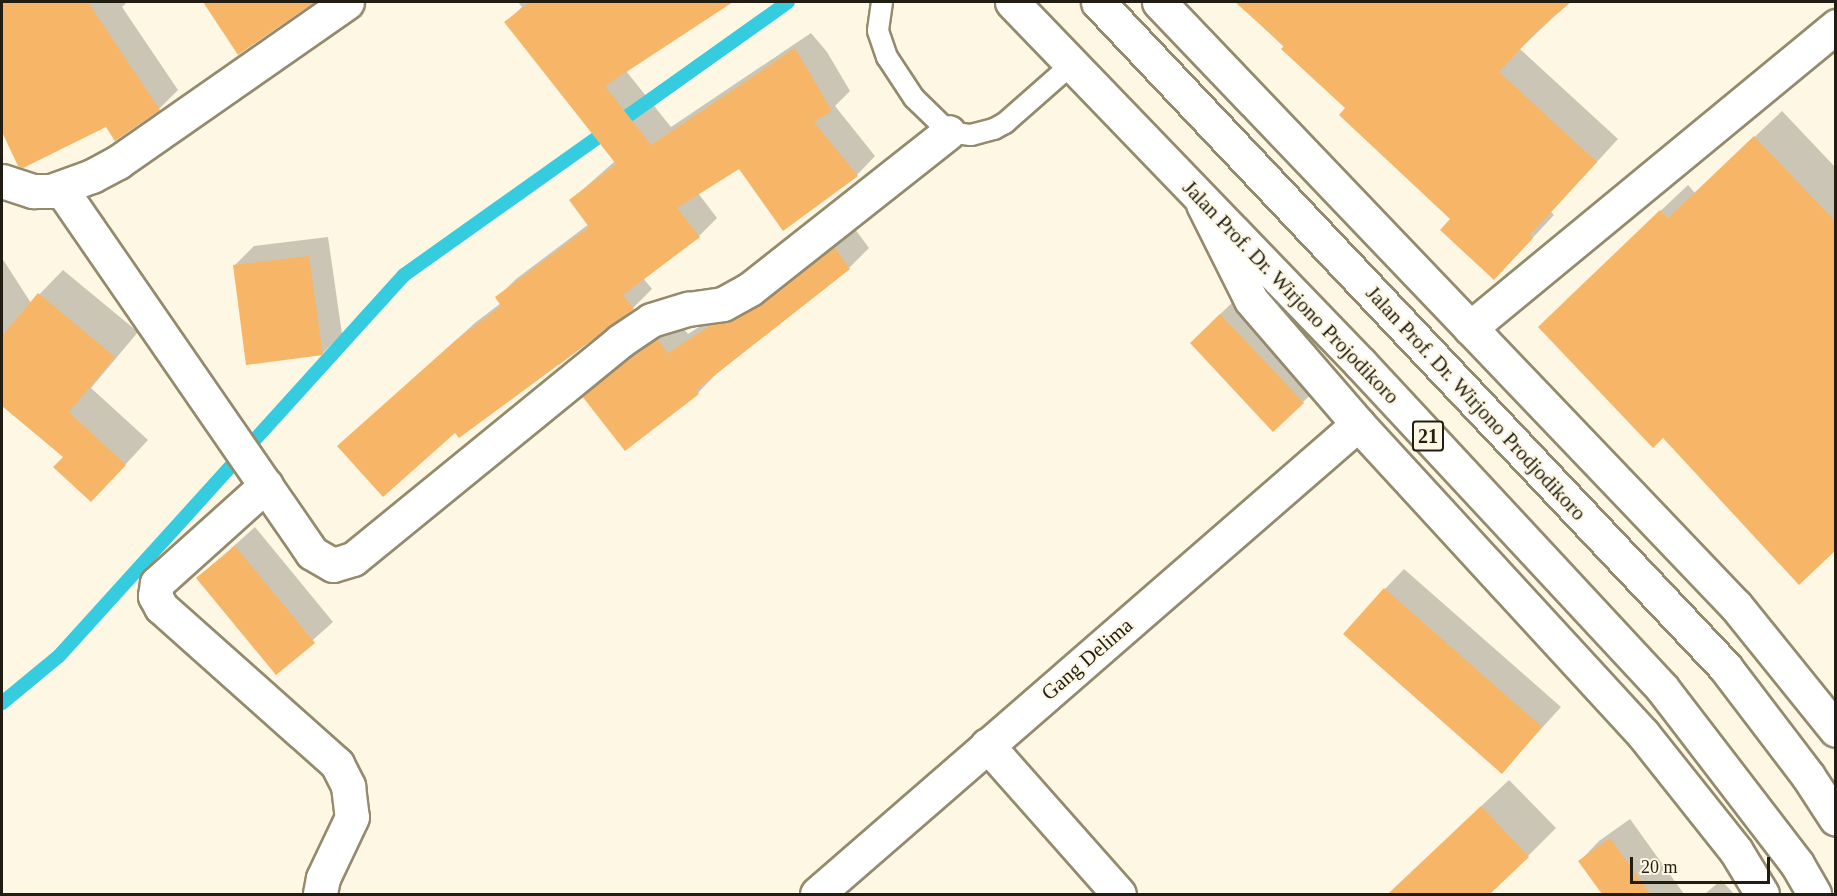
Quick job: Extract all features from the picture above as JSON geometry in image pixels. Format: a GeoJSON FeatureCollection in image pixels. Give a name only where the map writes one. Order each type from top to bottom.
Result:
{"type":"FeatureCollection","features":[{"type":"Feature","properties":{"kind":"main road"},"geometry":{"type":"LineString","coordinates":[[2,181],[33,191],[61,189],[118,162],[348,2]]}},
{"type":"Feature","properties":{"kind":"main road","name":"Jalan Prof. Dr. Wirjono Projodikoro"},"geometry":{"type":"LineString","coordinates":[[1012,2],[1369,373],[1662,688],[1797,864],[1814,894]]}},
{"type":"Feature","properties":{"kind":"main road","name":"Jalan Prof. Dr. Wirjono Prodjodikoro"},"geometry":{"type":"LineString","coordinates":[[1098,2],[1725,667],[1808,776],[1836,819]]}},
{"type":"Feature","properties":{"kind":"main road"},"geometry":{"type":"LineString","coordinates":[[1160,2],[1736,606],[1836,730]]}},
{"type":"Feature","properties":{"kind":"main road"},"geometry":{"type":"LineString","coordinates":[[1470,328],[1836,26]]}},
{"type":"Feature","properties":{"kind":"main road"},"geometry":{"type":"LineString","coordinates":[[61,189],[312,553],[333,565],[353,559],[620,341],[651,320],[688,309],[723,304],[750,289],[949,132]]}},
{"type":"Feature","properties":{"kind":"main road"},"geometry":{"type":"LineString","coordinates":[[1198,195],[1251,300],[1358,424],[1643,734],[1736,851],[1762,894]]}},
{"type":"Feature","properties":{"kind":"main road","name":"Gang Delima"},"geometry":{"type":"LineString","coordinates":[[817,894],[1358,424]]}},
{"type":"Feature","properties":{"kind":"main road"},"geometry":{"type":"LineString","coordinates":[[264,484],[157,583],[155,596],[161,607],[337,765],[348,786],[352,817],[322,878],[320,894]]}},
{"type":"Feature","properties":{"kind":"main road"},"geometry":{"type":"LineString","coordinates":[[987,745],[1119,894]]}},
{"type":"Feature","properties":{"kind":"lane"},"geometry":{"type":"LineString","coordinates":[[882,2],[878,31],[887,57],[914,98],[949,132],[971,135],[994,129],[1005,123],[1072,64]]}},
{"type":"Feature","properties":{"kind":"building"},"geometry":{"type":"Polygon","coordinates":[[[2,2],[88,2],[160,110],[115,141],[106,127],[23,168],[18,166],[2,132],[2,2]]]}},
{"type":"Feature","properties":{"kind":"building"},"geometry":{"type":"Polygon","coordinates":[[[203,2],[315,2],[238,55],[203,2]]]}},
{"type":"Feature","properties":{"kind":"building"},"geometry":{"type":"Polygon","coordinates":[[[530,2],[733,2],[605,86],[651,145],[795,48],[832,111],[814,122],[858,176],[783,231],[739,169],[677,208],[700,237],[623,295],[634,309],[459,438],[455,433],[383,497],[337,446],[456,340],[501,306],[495,297],[589,227],[569,200],[616,164],[504,22],[530,2]]]}},
{"type":"Feature","properties":{"kind":"building"},"geometry":{"type":"Polygon","coordinates":[[[1235,2],[1571,2],[1536,32],[1499,72],[1597,162],[1530,235],[1533,238],[1494,280],[1440,230],[1450,219],[1339,115],[1345,108],[1281,49],[1284,46],[1235,2]]]}},
{"type":"Feature","properties":{"kind":"building"},"geometry":{"type":"Polygon","coordinates":[[[1754,136],[1836,222],[1836,550],[1799,585],[1663,438],[1653,448],[1538,327],[1660,210],[1668,218],[1754,136]]]}},
{"type":"Feature","properties":{"kind":"building"},"geometry":{"type":"Polygon","coordinates":[[[835,248],[850,269],[696,390],[699,394],[625,451],[582,396],[657,339],[668,353],[713,324],[732,320],[762,304],[835,248]]]}},
{"type":"Feature","properties":{"kind":"building"},"geometry":{"type":"Polygon","coordinates":[[[309,256],[323,355],[246,365],[233,265],[309,256]]]}},
{"type":"Feature","properties":{"kind":"building"},"geometry":{"type":"Polygon","coordinates":[[[38,293],[115,357],[69,412],[126,465],[91,502],[53,467],[63,457],[2,406],[2,336],[38,293]]]}},
{"type":"Feature","properties":{"kind":"building"},"geometry":{"type":"Polygon","coordinates":[[[1220,314],[1304,403],[1273,432],[1190,343],[1220,314]]]}},
{"type":"Feature","properties":{"kind":"building"},"geometry":{"type":"Polygon","coordinates":[[[235,546],[315,643],[276,675],[196,578],[235,546]]]}},
{"type":"Feature","properties":{"kind":"building"},"geometry":{"type":"Polygon","coordinates":[[[1384,588],[1542,727],[1502,774],[1343,634],[1384,588]]]}},
{"type":"Feature","properties":{"kind":"building"},"geometry":{"type":"Polygon","coordinates":[[[1481,806],[1529,857],[1490,894],[1388,894],[1481,806]]]}},
{"type":"Feature","properties":{"kind":"building"},"geometry":{"type":"Polygon","coordinates":[[[1610,838],[1650,894],[1602,894],[1578,861],[1610,838]]]}},
{"type":"Feature","properties":{"kind":"waterway"},"geometry":{"type":"LineString","coordinates":[[2,703],[59,656],[404,275],[788,2]]}}]}
